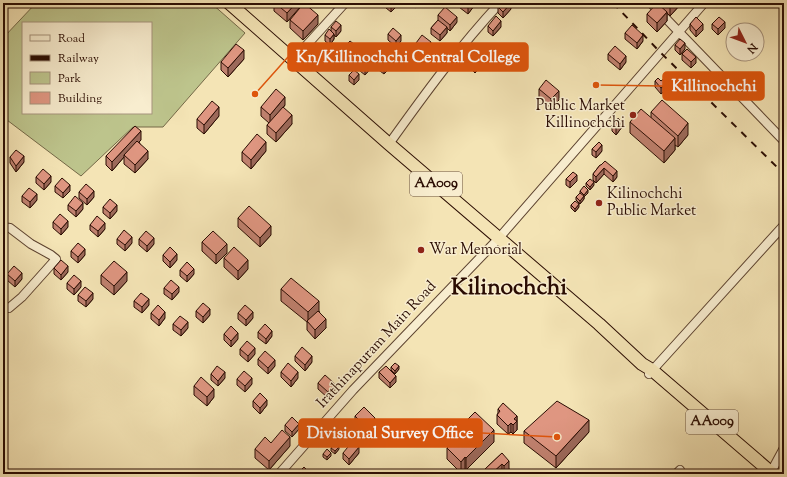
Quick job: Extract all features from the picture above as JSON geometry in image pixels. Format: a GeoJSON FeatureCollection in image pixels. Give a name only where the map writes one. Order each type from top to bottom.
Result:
{"type":"FeatureCollection","features":[{"type":"Feature","properties":{"kind":"highway","name":"AA009"},"geometry":{"type":"LineString","coordinates":[[229,3],[389,144],[599,324],[647,370],[768,473]]}},
{"type":"Feature","properties":{"kind":"street"},"geometry":{"type":"LineString","coordinates":[[294,59],[345,3]]}},
{"type":"Feature","properties":{"kind":"street"},"geometry":{"type":"LineString","coordinates":[[389,144],[439,74],[500,3]]}},
{"type":"Feature","properties":{"kind":"street"},"geometry":{"type":"LineString","coordinates":[[651,3],[784,141]]}},
{"type":"Feature","properties":{"kind":"street","name":"Irathinapuram Main Road"},"geometry":{"type":"LineString","coordinates":[[279,474],[353,390],[499,238],[704,3]]}},
{"type":"Feature","properties":{"kind":"street"},"geometry":{"type":"LineString","coordinates":[[647,370],[784,225]]}},
{"type":"Feature","properties":{"kind":"street"},"geometry":{"type":"LineString","coordinates":[[3,227],[10,228],[31,244],[56,259],[9,308]]}},
{"type":"Feature","properties":{"kind":"street"},"geometry":{"type":"LineString","coordinates":[[768,473],[784,448]]}},
{"type":"Feature","properties":{"kind":"green space"},"geometry":{"type":"Polygon","coordinates":[[[36,3],[211,3],[245,33],[163,127],[133,127],[81,176],[3,117],[3,38],[36,3]]]}},
{"type":"Feature","properties":{"kind":"building"},"geometry":{"type":"Polygon","coordinates":[[[275,3],[296,3],[287,13],[275,3]]]}},
{"type":"Feature","properties":{"kind":"building"},"geometry":{"type":"Polygon","coordinates":[[[304,3],[318,15],[303,31],[290,20],[304,3]]]}},
{"type":"Feature","properties":{"kind":"building"},"geometry":{"type":"Polygon","coordinates":[[[387,3],[394,3],[391,7],[387,3]]]}},
{"type":"Feature","properties":{"kind":"building"},"geometry":{"type":"Polygon","coordinates":[[[461,3],[472,3],[468,8],[461,3]]]}},
{"type":"Feature","properties":{"kind":"building"},"geometry":{"type":"Polygon","coordinates":[[[501,3],[511,3],[503,12],[498,7],[501,3]]]}},
{"type":"Feature","properties":{"kind":"building"},"geometry":{"type":"Polygon","coordinates":[[[657,3],[667,12],[657,23],[647,14],[657,3]]]}},
{"type":"Feature","properties":{"kind":"building"},"geometry":{"type":"Polygon","coordinates":[[[666,3],[673,3],[670,7],[666,3]]]}},
{"type":"Feature","properties":{"kind":"building"},"geometry":{"type":"Polygon","coordinates":[[[445,7],[457,17],[450,25],[438,15],[445,7]]]}},
{"type":"Feature","properties":{"kind":"building"},"geometry":{"type":"Polygon","coordinates":[[[496,16],[501,21],[493,31],[488,26],[496,16]]]}},
{"type":"Feature","properties":{"kind":"building"},"geometry":{"type":"Polygon","coordinates":[[[696,17],[703,24],[696,31],[690,24],[696,17]]]}},
{"type":"Feature","properties":{"kind":"building"},"geometry":{"type":"Polygon","coordinates":[[[719,17],[725,22],[718,29],[712,24],[719,17]]]}},
{"type":"Feature","properties":{"kind":"building"},"geometry":{"type":"Polygon","coordinates":[[[438,20],[447,27],[440,35],[431,28],[438,20]]]}},
{"type":"Feature","properties":{"kind":"building"},"geometry":{"type":"Polygon","coordinates":[[[336,21],[341,25],[336,31],[331,27],[336,21]]]}},
{"type":"Feature","properties":{"kind":"building"},"geometry":{"type":"Polygon","coordinates":[[[632,25],[643,35],[637,43],[625,33],[632,25]]]}},
{"type":"Feature","properties":{"kind":"building"},"geometry":{"type":"Polygon","coordinates":[[[393,28],[401,35],[396,41],[388,34],[393,28]]]}},
{"type":"Feature","properties":{"kind":"building"},"geometry":{"type":"Polygon","coordinates":[[[329,29],[334,34],[330,39],[325,35],[329,29]]]}},
{"type":"Feature","properties":{"kind":"building"},"geometry":{"type":"Polygon","coordinates":[[[422,35],[431,42],[424,50],[416,43],[422,35]]]}},
{"type":"Feature","properties":{"kind":"building"},"geometry":{"type":"Polygon","coordinates":[[[680,39],[685,43],[680,49],[675,45],[680,39]]]}},
{"type":"Feature","properties":{"kind":"building"},"geometry":{"type":"Polygon","coordinates":[[[350,41],[355,45],[350,50],[345,46],[350,41]]]}},
{"type":"Feature","properties":{"kind":"building"},"geometry":{"type":"Polygon","coordinates":[[[236,44],[244,50],[228,68],[221,62],[236,44]]]}},
{"type":"Feature","properties":{"kind":"building"},"geometry":{"type":"Polygon","coordinates":[[[615,46],[626,56],[620,64],[608,54],[615,46]]]}},
{"type":"Feature","properties":{"kind":"building"},"geometry":{"type":"Polygon","coordinates":[[[687,49],[696,57],[691,62],[682,54],[687,49]]]}},
{"type":"Feature","properties":{"kind":"building"},"geometry":{"type":"Polygon","coordinates":[[[354,70],[359,74],[354,80],[349,75],[354,70]]]}},
{"type":"Feature","properties":{"kind":"building"},"geometry":{"type":"Polygon","coordinates":[[[666,77],[669,81],[661,88],[655,81],[658,78],[661,81],[666,77]]]}},
{"type":"Feature","properties":{"kind":"building"},"geometry":{"type":"Polygon","coordinates":[[[546,80],[559,91],[551,99],[539,89],[546,80]]]}},
{"type":"Feature","properties":{"kind":"building"},"geometry":{"type":"Polygon","coordinates":[[[276,89],[285,97],[270,115],[261,107],[276,89]]]}},
{"type":"Feature","properties":{"kind":"building"},"geometry":{"type":"Polygon","coordinates":[[[662,100],[688,123],[678,136],[651,112],[662,100]]]}},
{"type":"Feature","properties":{"kind":"building"},"geometry":{"type":"Polygon","coordinates":[[[212,101],[219,107],[204,125],[197,119],[212,101]]]}},
{"type":"Feature","properties":{"kind":"building"},"geometry":{"type":"Polygon","coordinates":[[[283,107],[292,115],[276,133],[267,125],[283,107]]]}},
{"type":"Feature","properties":{"kind":"building"},"geometry":{"type":"Polygon","coordinates":[[[641,109],[675,138],[664,151],[630,122],[641,109]]]}},
{"type":"Feature","properties":{"kind":"building"},"geometry":{"type":"Polygon","coordinates":[[[618,118],[622,122],[616,129],[612,125],[618,118]]]}},
{"type":"Feature","properties":{"kind":"building"},"geometry":{"type":"Polygon","coordinates":[[[135,126],[141,131],[112,162],[106,156],[135,126]]]}},
{"type":"Feature","properties":{"kind":"building"},"geometry":{"type":"Polygon","coordinates":[[[257,134],[266,142],[251,160],[242,152],[257,134]]]}},
{"type":"Feature","properties":{"kind":"building"},"geometry":{"type":"Polygon","coordinates":[[[137,141],[148,151],[135,165],[124,155],[137,141]]]}},
{"type":"Feature","properties":{"kind":"building"},"geometry":{"type":"Polygon","coordinates":[[[599,142],[602,145],[596,152],[592,149],[599,142]]]}},
{"type":"Feature","properties":{"kind":"building"},"geometry":{"type":"Polygon","coordinates":[[[16,150],[24,156],[16,166],[10,157],[16,150]]]}},
{"type":"Feature","properties":{"kind":"building"},"geometry":{"type":"Polygon","coordinates":[[[605,161],[617,171],[613,176],[604,168],[596,177],[593,174],[605,161]]]}},
{"type":"Feature","properties":{"kind":"building"},"geometry":{"type":"Polygon","coordinates":[[[43,169],[51,176],[44,184],[36,177],[43,169]]]}},
{"type":"Feature","properties":{"kind":"building"},"geometry":{"type":"Polygon","coordinates":[[[573,172],[577,175],[570,182],[566,179],[573,172]]]}},
{"type":"Feature","properties":{"kind":"building"},"geometry":{"type":"Polygon","coordinates":[[[62,178],[70,185],[63,193],[55,186],[62,178]]]}},
{"type":"Feature","properties":{"kind":"building"},"geometry":{"type":"Polygon","coordinates":[[[590,179],[594,182],[590,187],[586,183],[590,179]]]}},
{"type":"Feature","properties":{"kind":"building"},"geometry":{"type":"Polygon","coordinates":[[[86,184],[94,191],[87,199],[79,192],[86,184]]]}},
{"type":"Feature","properties":{"kind":"building"},"geometry":{"type":"Polygon","coordinates":[[[584,186],[588,190],[584,195],[580,191],[584,186]]]}},
{"type":"Feature","properties":{"kind":"building"},"geometry":{"type":"Polygon","coordinates":[[[29,188],[37,194],[30,202],[22,196],[29,188]]]}},
{"type":"Feature","properties":{"kind":"building"},"geometry":{"type":"Polygon","coordinates":[[[580,193],[584,196],[580,201],[576,197],[580,193]]]}},
{"type":"Feature","properties":{"kind":"building"},"geometry":{"type":"Polygon","coordinates":[[[75,196],[83,203],[76,211],[68,205],[75,196]]]}},
{"type":"Feature","properties":{"kind":"building"},"geometry":{"type":"Polygon","coordinates":[[[110,199],[117,205],[110,213],[103,207],[110,199]]]}},
{"type":"Feature","properties":{"kind":"building"},"geometry":{"type":"Polygon","coordinates":[[[575,201],[579,204],[575,209],[571,205],[575,201]]]}},
{"type":"Feature","properties":{"kind":"building"},"geometry":{"type":"Polygon","coordinates":[[[249,206],[271,226],[260,238],[238,218],[249,206]]]}},
{"type":"Feature","properties":{"kind":"building"},"geometry":{"type":"Polygon","coordinates":[[[60,214],[68,221],[61,229],[53,222],[60,214]]]}},
{"type":"Feature","properties":{"kind":"building"},"geometry":{"type":"Polygon","coordinates":[[[97,216],[105,223],[98,231],[90,225],[97,216]]]}},
{"type":"Feature","properties":{"kind":"building"},"geometry":{"type":"Polygon","coordinates":[[[124,230],[132,237],[125,245],[117,239],[124,230]]]}},
{"type":"Feature","properties":{"kind":"building"},"geometry":{"type":"Polygon","coordinates":[[[146,231],[154,238],[147,246],[139,239],[146,231]]]}},
{"type":"Feature","properties":{"kind":"building"},"geometry":{"type":"Polygon","coordinates":[[[213,231],[227,244],[216,255],[202,242],[213,231]]]}},
{"type":"Feature","properties":{"kind":"building"},"geometry":{"type":"Polygon","coordinates":[[[78,243],[85,249],[78,257],[71,251],[78,243]]]}},
{"type":"Feature","properties":{"kind":"building"},"geometry":{"type":"Polygon","coordinates":[[[170,247],[177,254],[170,262],[163,255],[170,247]]]}},
{"type":"Feature","properties":{"kind":"building"},"geometry":{"type":"Polygon","coordinates":[[[234,247],[248,260],[238,271],[224,258],[234,247]]]}},
{"type":"Feature","properties":{"kind":"building"},"geometry":{"type":"Polygon","coordinates":[[[61,260],[68,266],[61,275],[54,268],[61,260]]]}},
{"type":"Feature","properties":{"kind":"building"},"geometry":{"type":"Polygon","coordinates":[[[114,261],[127,272],[114,286],[101,275],[114,261]]]}},
{"type":"Feature","properties":{"kind":"building"},"geometry":{"type":"Polygon","coordinates":[[[187,262],[194,269],[187,276],[180,270],[187,262]]]}},
{"type":"Feature","properties":{"kind":"building"},"geometry":{"type":"Polygon","coordinates":[[[14,266],[22,273],[15,281],[7,274],[14,266]]]}},
{"type":"Feature","properties":{"kind":"building"},"geometry":{"type":"Polygon","coordinates":[[[74,275],[81,281],[74,289],[67,283],[74,275]]]}},
{"type":"Feature","properties":{"kind":"building"},"geometry":{"type":"Polygon","coordinates":[[[291,278],[319,301],[308,312],[281,289],[291,278]]]}},
{"type":"Feature","properties":{"kind":"building"},"geometry":{"type":"Polygon","coordinates":[[[171,280],[179,287],[172,294],[164,288],[171,280]]]}},
{"type":"Feature","properties":{"kind":"building"},"geometry":{"type":"Polygon","coordinates":[[[85,287],[93,293],[86,301],[78,295],[85,287]]]}},
{"type":"Feature","properties":{"kind":"building"},"geometry":{"type":"Polygon","coordinates":[[[141,293],[149,299],[142,307],[134,301],[141,293]]]}},
{"type":"Feature","properties":{"kind":"building"},"geometry":{"type":"Polygon","coordinates":[[[203,303],[210,309],[203,317],[196,311],[203,303]]]}},
{"type":"Feature","properties":{"kind":"building"},"geometry":{"type":"Polygon","coordinates":[[[158,305],[165,312],[159,320],[151,313],[158,305]]]}},
{"type":"Feature","properties":{"kind":"building"},"geometry":{"type":"Polygon","coordinates":[[[245,305],[253,312],[246,320],[238,313],[245,305]]]}},
{"type":"Feature","properties":{"kind":"building"},"geometry":{"type":"Polygon","coordinates":[[[318,311],[326,319],[315,330],[307,321],[318,311]]]}},
{"type":"Feature","properties":{"kind":"building"},"geometry":{"type":"Polygon","coordinates":[[[180,316],[188,322],[181,330],[173,324],[180,316]]]}},
{"type":"Feature","properties":{"kind":"building"},"geometry":{"type":"Polygon","coordinates":[[[265,324],[272,331],[266,339],[258,332],[265,324]]]}},
{"type":"Feature","properties":{"kind":"building"},"geometry":{"type":"Polygon","coordinates":[[[231,326],[238,333],[231,341],[224,334],[231,326]]]}},
{"type":"Feature","properties":{"kind":"building"},"geometry":{"type":"Polygon","coordinates":[[[247,341],[255,348],[248,356],[240,349],[247,341]]]}},
{"type":"Feature","properties":{"kind":"building"},"geometry":{"type":"Polygon","coordinates":[[[302,347],[312,356],[305,365],[295,356],[302,347]]]}},
{"type":"Feature","properties":{"kind":"building"},"geometry":{"type":"Polygon","coordinates":[[[265,351],[275,360],[268,368],[258,359],[265,351]]]}},
{"type":"Feature","properties":{"kind":"building"},"geometry":{"type":"Polygon","coordinates":[[[288,363],[298,372],[291,381],[281,372],[288,363]]]}},
{"type":"Feature","properties":{"kind":"building"},"geometry":{"type":"Polygon","coordinates":[[[395,363],[399,366],[395,371],[391,367],[395,363]]]}},
{"type":"Feature","properties":{"kind":"building"},"geometry":{"type":"Polygon","coordinates":[[[217,366],[225,372],[218,381],[211,374],[217,366]]]}},
{"type":"Feature","properties":{"kind":"building"},"geometry":{"type":"Polygon","coordinates":[[[386,366],[396,376],[390,383],[379,372],[386,366]]]}},
{"type":"Feature","properties":{"kind":"building"},"geometry":{"type":"Polygon","coordinates":[[[244,371],[252,378],[245,386],[237,379],[244,371]]]}},
{"type":"Feature","properties":{"kind":"building"},"geometry":{"type":"Polygon","coordinates":[[[325,375],[335,384],[328,392],[318,383],[325,375]]]}},
{"type":"Feature","properties":{"kind":"building"},"geometry":{"type":"Polygon","coordinates":[[[201,377],[214,389],[207,397],[194,386],[201,377]]]}},
{"type":"Feature","properties":{"kind":"building"},"geometry":{"type":"Polygon","coordinates":[[[260,393],[267,400],[260,408],[253,401],[260,393]]]}},
{"type":"Feature","properties":{"kind":"building"},"geometry":{"type":"Polygon","coordinates":[[[557,401],[589,420],[556,456],[524,431],[557,401]]]}},
{"type":"Feature","properties":{"kind":"building"},"geometry":{"type":"Polygon","coordinates":[[[503,403],[517,416],[514,419],[517,421],[513,425],[511,423],[508,426],[497,415],[500,411],[498,409],[503,403]]]}},
{"type":"Feature","properties":{"kind":"building"},"geometry":{"type":"Polygon","coordinates":[[[364,407],[375,418],[366,427],[355,416],[364,407]]]}},
{"type":"Feature","properties":{"kind":"building"},"geometry":{"type":"Polygon","coordinates":[[[475,412],[494,430],[461,462],[447,448],[471,423],[467,420],[475,412]]]}},
{"type":"Feature","properties":{"kind":"building"},"geometry":{"type":"Polygon","coordinates":[[[292,417],[299,424],[292,432],[285,425],[292,417]]]}},
{"type":"Feature","properties":{"kind":"building"},"geometry":{"type":"Polygon","coordinates":[[[282,430],[290,437],[269,461],[255,449],[265,437],[271,443],[282,430]]]}},
{"type":"Feature","properties":{"kind":"building"},"geometry":{"type":"Polygon","coordinates":[[[352,442],[359,447],[349,459],[343,453],[352,442]]]}},
{"type":"Feature","properties":{"kind":"building"},"geometry":{"type":"Polygon","coordinates":[[[335,443],[339,447],[335,451],[331,448],[335,443]]]}},
{"type":"Feature","properties":{"kind":"building"},"geometry":{"type":"Polygon","coordinates":[[[327,449],[331,453],[327,457],[323,454],[327,449]]]}},
{"type":"Feature","properties":{"kind":"building"},"geometry":{"type":"Polygon","coordinates":[[[502,453],[509,461],[504,466],[502,464],[491,474],[487,474],[484,470],[502,453]]]}},
{"type":"Feature","properties":{"kind":"building"},"geometry":{"type":"Polygon","coordinates":[[[304,467],[307,470],[303,474],[300,471],[304,467]]]}},
{"type":"Feature","properties":{"kind":"railway"},"geometry":{"type":"LineString","coordinates":[[613,3],[660,52],[784,174]]}},
{"type":"Feature","properties":{"kind":"place","name":"Killinochchi"},"geometry":{"type":"Point","coordinates":[596,85]}},
{"type":"Feature","properties":{"kind":"place","name":"Kn/Killinochchi Central College"},"geometry":{"type":"Point","coordinates":[255,94]}},
{"type":"Feature","properties":{"kind":"place","name":"Public Market Killinochchi"},"geometry":{"type":"Point","coordinates":[633,115]}},
{"type":"Feature","properties":{"kind":"place","name":"Kilinochchi Public Market"},"geometry":{"type":"Point","coordinates":[599,203]}},
{"type":"Feature","properties":{"kind":"place","name":"War Memorial"},"geometry":{"type":"Point","coordinates":[421,250]}},
{"type":"Feature","properties":{"kind":"place","name":"Divisional Survey Office"},"geometry":{"type":"Point","coordinates":[557,437]}},
{"type":"Feature","properties":{"kind":"district","name":"Kilinochchi"},"geometry":{"type":"Point","coordinates":[509,288]}}]}
